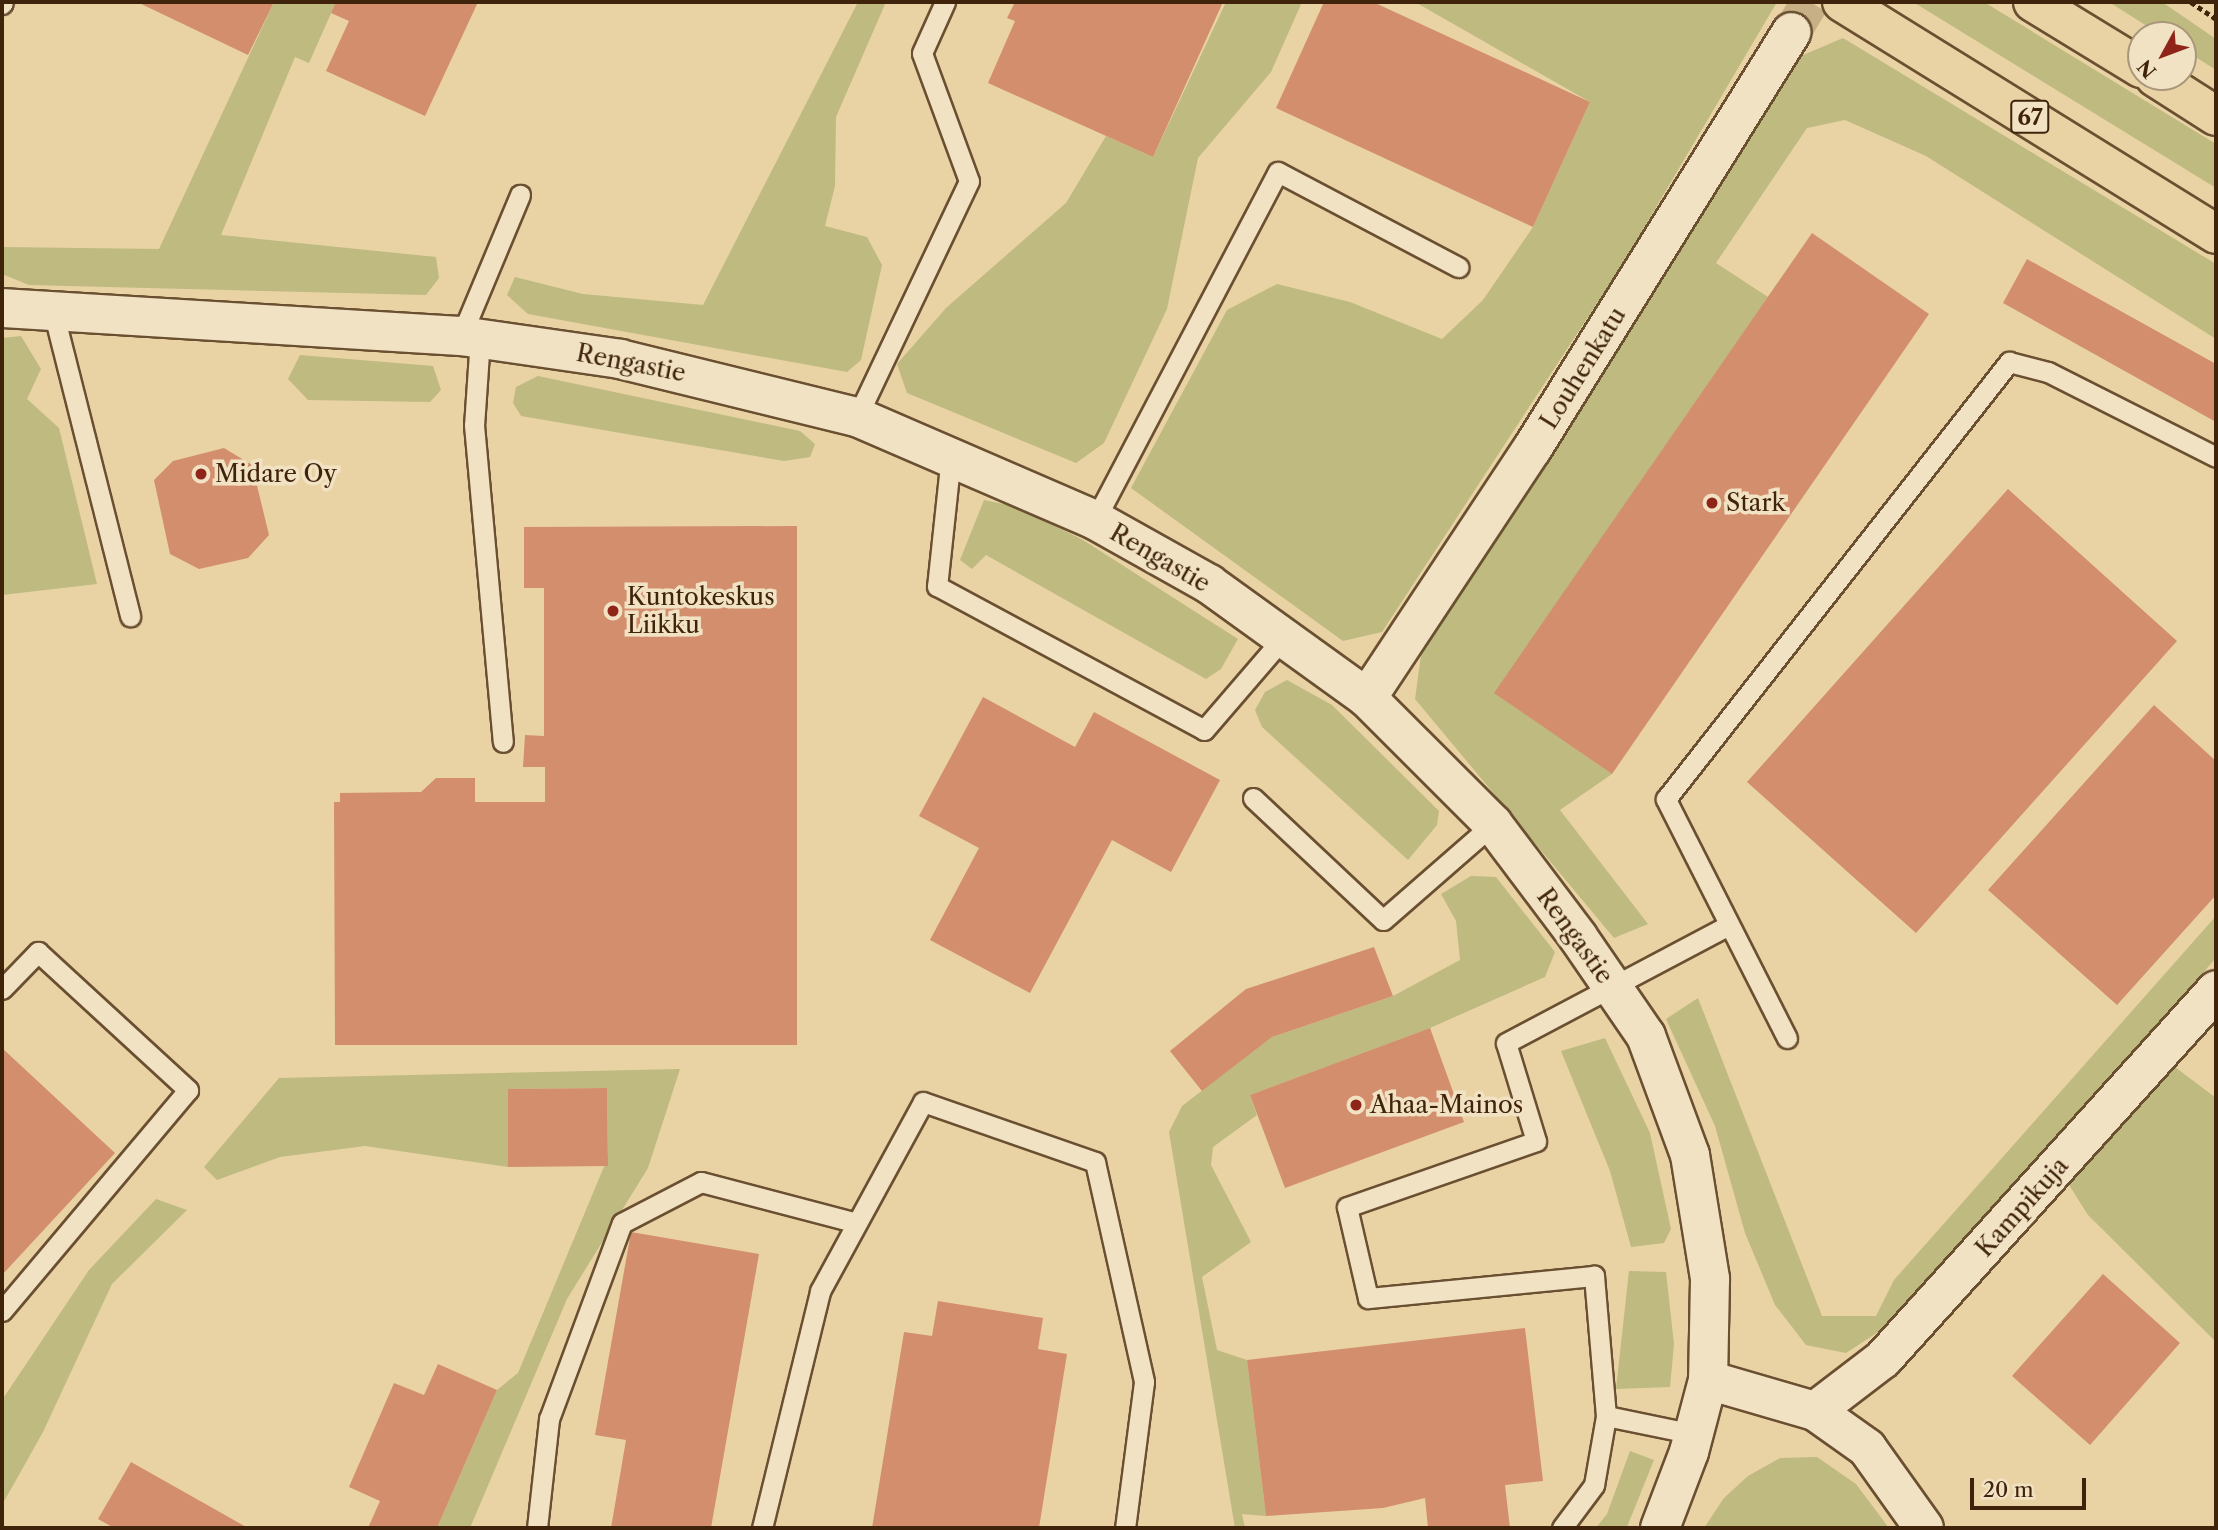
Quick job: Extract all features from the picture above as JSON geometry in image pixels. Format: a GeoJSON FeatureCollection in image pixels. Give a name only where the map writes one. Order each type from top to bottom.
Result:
{"type":"FeatureCollection","features":[{"type":"Feature","properties":{"kind":"highway","name":"67"},"geometry":{"type":"LineString","coordinates":[[1842,2],[2216,234]]}},
{"type":"Feature","properties":{"kind":"highway"},"geometry":{"type":"LineString","coordinates":[[2033,2],[2127,59]]}},
{"type":"Feature","properties":{"kind":"highway"},"geometry":{"type":"LineString","coordinates":[[2177,91],[2216,116]]}},
{"type":"Feature","properties":{"kind":"street","name":"Louhenkatu"},"geometry":{"type":"LineString","coordinates":[[1367,698],[1532,449],[1792,32]]}},
{"type":"Feature","properties":{"kind":"street","name":"Rengastie"},"geometry":{"type":"LineString","coordinates":[[2,308],[470,337],[620,359],[858,417],[1095,520],[1209,584],[1367,698],[1493,824],[1612,986],[1646,1036],[1690,1155],[1710,1279],[1708,1380],[1694,1434],[1660,1528]]}},
{"type":"Feature","properties":{"kind":"street","name":"Kampikuja"},"geometry":{"type":"LineString","coordinates":[[1815,1411],[1883,1359],[2216,990]]}},
{"type":"Feature","properties":{"kind":"street"},"geometry":{"type":"LineString","coordinates":[[1708,1380],[1815,1411],[1867,1448],[1924,1528]]}},
{"type":"Feature","properties":{"kind":"lane"},"geometry":{"type":"LineString","coordinates":[[858,417],[969,181],[922,53],[945,2]]}},
{"type":"Feature","properties":{"kind":"lane"},"geometry":{"type":"LineString","coordinates":[[1095,520],[1278,172],[1458,267]]}},
{"type":"Feature","properties":{"kind":"lane"},"geometry":{"type":"LineString","coordinates":[[503,741],[474,425],[470,337],[520,195]]}},
{"type":"Feature","properties":{"kind":"lane"},"geometry":{"type":"LineString","coordinates":[[53,312],[130,616]]}},
{"type":"Feature","properties":{"kind":"lane"},"geometry":{"type":"LineString","coordinates":[[1787,1038],[1727,926],[1666,799],[2009,362],[2048,372],[2216,457]]}},
{"type":"Feature","properties":{"kind":"lane"},"geometry":{"type":"LineString","coordinates":[[951,456],[937,586],[1204,730],[1284,637]]}},
{"type":"Feature","properties":{"kind":"lane"},"geometry":{"type":"LineString","coordinates":[[1253,799],[1383,920],[1493,824]]}},
{"type":"Feature","properties":{"kind":"lane"},"geometry":{"type":"LineString","coordinates":[[1562,1528],[1594,1485],[1606,1416],[1594,1276],[1368,1298],[1347,1207],[1536,1141],[1506,1043],[1727,926]]}},
{"type":"Feature","properties":{"kind":"lane"},"geometry":{"type":"LineString","coordinates":[[2,989],[38,952],[188,1090],[2,1311]]}},
{"type":"Feature","properties":{"kind":"lane"},"geometry":{"type":"LineString","coordinates":[[762,1528],[820,1291],[923,1102],[1095,1162],[1144,1382],[1125,1528]]}},
{"type":"Feature","properties":{"kind":"lane"},"geometry":{"type":"LineString","coordinates":[[537,1528],[549,1419],[622,1223],[701,1182],[857,1223]]}},
{"type":"Feature","properties":{"kind":"lane"},"geometry":{"type":"LineString","coordinates":[[1606,1416],[1694,1434]]}},
{"type":"Feature","properties":{"kind":"path"},"geometry":{"type":"LineString","coordinates":[[2191,2],[2216,19]]}},
{"type":"Feature","properties":{"kind":"shaded area"},"geometry":{"type":"Polygon","coordinates":[[[274,2],[336,2],[309,63],[295,57],[221,235],[436,257],[439,278],[426,295],[29,285],[2,274],[2,247],[159,249],[274,2]]]}},
{"type":"Feature","properties":{"kind":"shaded area"},"geometry":{"type":"Polygon","coordinates":[[[858,2],[886,2],[836,117],[835,186],[825,226],[867,237],[882,265],[861,360],[847,372],[528,314],[507,295],[515,277],[583,294],[703,305],[858,2]]]}},
{"type":"Feature","properties":{"kind":"shaded area"},"geometry":{"type":"Polygon","coordinates":[[[1226,2],[1302,2],[1271,72],[1198,158],[1167,309],[1104,443],[1076,463],[907,393],[897,364],[946,308],[1066,203],[1106,136],[1153,157],[1226,2]]]}},
{"type":"Feature","properties":{"kind":"shaded area"},"geometry":{"type":"Polygon","coordinates":[[[1415,2],[1777,2],[1622,265],[1382,632],[1343,641],[1131,488],[1227,310],[1277,284],[1350,302],[1442,339],[1483,300],[1533,227],[1590,102],[1415,2]]]}},
{"type":"Feature","properties":{"kind":"shaded area"},"geometry":{"type":"Polygon","coordinates":[[[1913,2],[1984,2],[2216,144],[2216,188],[1913,2]]]}},
{"type":"Feature","properties":{"kind":"shaded area"},"geometry":{"type":"Polygon","coordinates":[[[2109,2],[2162,2],[2190,21],[2139,21],[2109,2]]]}},
{"type":"Feature","properties":{"kind":"shaded area"},"geometry":{"type":"Polygon","coordinates":[[[2197,26],[2216,39],[2216,70],[2197,58],[2197,26]]]}},
{"type":"Feature","properties":{"kind":"shaded area"},"geometry":{"type":"Polygon","coordinates":[[[1843,38],[2216,264],[2216,339],[1926,156],[1845,120],[1807,128],[1716,263],[1768,297],[1495,693],[1612,774],[1560,810],[1648,924],[1614,938],[1415,699],[1421,655],[1801,56],[1843,38]]]}},
{"type":"Feature","properties":{"kind":"shaded area"},"geometry":{"type":"Polygon","coordinates":[[[21,336],[41,369],[27,399],[59,428],[97,584],[2,595],[2,338],[21,336]]]}},
{"type":"Feature","properties":{"kind":"shaded area"},"geometry":{"type":"Polygon","coordinates":[[[300,355],[433,366],[441,390],[430,402],[308,400],[288,379],[300,355]]]}},
{"type":"Feature","properties":{"kind":"shaded area"},"geometry":{"type":"Polygon","coordinates":[[[538,376],[800,431],[815,444],[810,457],[784,461],[521,416],[513,403],[516,387],[538,376]]]}},
{"type":"Feature","properties":{"kind":"shaded area"},"geometry":{"type":"Polygon","coordinates":[[[984,500],[1017,507],[1083,540],[1238,639],[1221,669],[1206,679],[986,555],[972,569],[960,560],[984,500]]]}},
{"type":"Feature","properties":{"kind":"shaded area"},"geometry":{"type":"Polygon","coordinates":[[[1287,680],[1332,705],[1439,811],[1437,825],[1408,860],[1262,727],[1255,710],[1265,692],[1287,680]]]}},
{"type":"Feature","properties":{"kind":"shaded area"},"geometry":{"type":"Polygon","coordinates":[[[1471,876],[1496,877],[1555,952],[1545,977],[1430,1028],[1250,1095],[1257,1115],[1213,1147],[1211,1165],[1251,1242],[1202,1277],[1217,1350],[1247,1360],[1266,1516],[1242,1514],[1245,1528],[1235,1528],[1169,1132],[1182,1106],[1272,1037],[1393,996],[1460,960],[1456,921],[1441,894],[1471,876]]]}},
{"type":"Feature","properties":{"kind":"shaded area"},"geometry":{"type":"Polygon","coordinates":[[[2216,916],[2216,958],[1892,1323],[1846,1353],[1806,1345],[1775,1305],[1745,1233],[1715,1126],[1666,1019],[1698,998],[1822,1316],[1876,1316],[1894,1280],[2216,916]]]}},
{"type":"Feature","properties":{"kind":"shaded area"},"geometry":{"type":"Polygon","coordinates":[[[1605,1038],[1650,1133],[1671,1229],[1664,1243],[1631,1247],[1610,1171],[1561,1051],[1605,1038]]]}},
{"type":"Feature","properties":{"kind":"shaded area"},"geometry":{"type":"Polygon","coordinates":[[[2167,1061],[2216,1098],[2216,1342],[2088,1215],[2066,1180],[2167,1061]]]}},
{"type":"Feature","properties":{"kind":"shaded area"},"geometry":{"type":"Polygon","coordinates":[[[680,1069],[648,1168],[567,1299],[470,1528],[437,1528],[497,1390],[518,1373],[608,1157],[607,1088],[508,1089],[508,1167],[365,1146],[280,1157],[217,1180],[204,1167],[279,1078],[680,1069]]]}},
{"type":"Feature","properties":{"kind":"shaded area"},"geometry":{"type":"Polygon","coordinates":[[[156,1199],[187,1210],[112,1284],[43,1432],[2,1505],[2,1400],[89,1270],[156,1199]]]}},
{"type":"Feature","properties":{"kind":"shaded area"},"geometry":{"type":"Polygon","coordinates":[[[1629,1271],[1666,1272],[1674,1344],[1670,1387],[1616,1389],[1629,1271]]]}},
{"type":"Feature","properties":{"kind":"shaded area"},"geometry":{"type":"Polygon","coordinates":[[[1630,1451],[1654,1460],[1627,1527],[1596,1528],[1607,1514],[1630,1451]]]}},
{"type":"Feature","properties":{"kind":"shaded area"},"geometry":{"type":"Polygon","coordinates":[[[1817,1457],[1856,1484],[1889,1528],[1704,1528],[1724,1498],[1748,1476],[1780,1458],[1817,1457]]]}},
{"type":"Feature","properties":{"kind":"building"},"geometry":{"type":"Polygon","coordinates":[[[137,2],[274,2],[248,55],[137,2]]]}},
{"type":"Feature","properties":{"kind":"building"},"geometry":{"type":"Polygon","coordinates":[[[336,2],[478,2],[425,116],[326,71],[349,21],[331,13],[336,2]]]}},
{"type":"Feature","properties":{"kind":"building"},"geometry":{"type":"Polygon","coordinates":[[[1015,2],[1223,2],[1153,157],[988,83],[1015,21],[1007,18],[1015,2]]]}},
{"type":"Feature","properties":{"kind":"building"},"geometry":{"type":"Polygon","coordinates":[[[1324,2],[1373,2],[1590,102],[1533,227],[1276,108],[1324,2]]]}},
{"type":"Feature","properties":{"kind":"building","name":"Stark"},"geometry":{"type":"Polygon","coordinates":[[[1812,233],[1929,314],[1612,774],[1494,693],[1812,233]]]}},
{"type":"Feature","properties":{"kind":"building"},"geometry":{"type":"Polygon","coordinates":[[[2027,259],[2216,364],[2216,422],[2003,303],[2027,259]]]}},
{"type":"Feature","properties":{"kind":"building"},"geometry":{"type":"Polygon","coordinates":[[[224,448],[252,465],[269,535],[248,558],[199,569],[170,554],[154,480],[173,461],[224,448]]]}},
{"type":"Feature","properties":{"kind":"building"},"geometry":{"type":"Polygon","coordinates":[[[2008,489],[2177,641],[1916,933],[1747,782],[2008,489]]]}},
{"type":"Feature","properties":{"kind":"building"},"geometry":{"type":"Polygon","coordinates":[[[797,526],[797,1045],[335,1045],[334,802],[340,802],[340,793],[421,792],[436,778],[475,778],[475,802],[545,802],[545,767],[523,767],[525,735],[544,736],[544,588],[524,588],[524,527],[797,526]]]}},
{"type":"Feature","properties":{"kind":"building"},"geometry":{"type":"Polygon","coordinates":[[[983,697],[1075,747],[1094,712],[1220,780],[1171,872],[1112,840],[1030,993],[930,940],[979,848],[919,816],[983,697]]]}},
{"type":"Feature","properties":{"kind":"building"},"geometry":{"type":"Polygon","coordinates":[[[2154,705],[2216,761],[2216,895],[2117,1005],[1988,890],[2154,705]]]}},
{"type":"Feature","properties":{"kind":"building"},"geometry":{"type":"Polygon","coordinates":[[[1374,947],[1393,996],[1272,1037],[1202,1091],[1170,1051],[1246,989],[1374,947]]]}},
{"type":"Feature","properties":{"kind":"building","name":"Ahaa-Mainos"},"geometry":{"type":"Polygon","coordinates":[[[1430,1028],[1464,1122],[1285,1188],[1250,1095],[1430,1028]]]}},
{"type":"Feature","properties":{"kind":"building"},"geometry":{"type":"Polygon","coordinates":[[[2,1048],[115,1153],[2,1275],[2,1048]]]}},
{"type":"Feature","properties":{"kind":"building"},"geometry":{"type":"Polygon","coordinates":[[[607,1088],[608,1166],[508,1167],[508,1089],[607,1088]]]}},
{"type":"Feature","properties":{"kind":"building"},"geometry":{"type":"Polygon","coordinates":[[[631,1232],[759,1254],[711,1528],[611,1528],[626,1440],[595,1435],[631,1232]]]}},
{"type":"Feature","properties":{"kind":"building"},"geometry":{"type":"Polygon","coordinates":[[[2103,1274],[2180,1343],[2090,1445],[2012,1376],[2103,1274]]]}},
{"type":"Feature","properties":{"kind":"building"},"geometry":{"type":"Polygon","coordinates":[[[938,1301],[1043,1318],[1038,1349],[1067,1354],[1039,1528],[872,1528],[904,1332],[932,1336],[938,1301]]]}},
{"type":"Feature","properties":{"kind":"building"},"geometry":{"type":"Polygon","coordinates":[[[1525,1328],[1543,1481],[1505,1485],[1510,1528],[1428,1528],[1425,1498],[1383,1508],[1266,1516],[1247,1360],[1525,1328]]]}},
{"type":"Feature","properties":{"kind":"building"},"geometry":{"type":"Polygon","coordinates":[[[438,1364],[497,1390],[437,1528],[368,1528],[380,1501],[349,1487],[394,1383],[424,1395],[438,1364]]]}},
{"type":"Feature","properties":{"kind":"building"},"geometry":{"type":"Polygon","coordinates":[[[131,1462],[248,1528],[114,1528],[98,1519],[131,1462]]]}},
{"type":"Feature","properties":{"kind":"tunnel"},"geometry":{"type":"LineString","coordinates":[[1792,32],[1810,2]]}},
{"type":"Feature","properties":{"kind":"place","name":"Midare Oy"},"geometry":{"type":"Point","coordinates":[201,474]}},
{"type":"Feature","properties":{"kind":"place","name":"Stark"},"geometry":{"type":"Point","coordinates":[1712,503]}},
{"type":"Feature","properties":{"kind":"place","name":"Kuntokeskus Liikku"},"geometry":{"type":"Point","coordinates":[613,611]}},
{"type":"Feature","properties":{"kind":"place","name":"Ahaa-Mainos"},"geometry":{"type":"Point","coordinates":[1356,1105]}}]}
